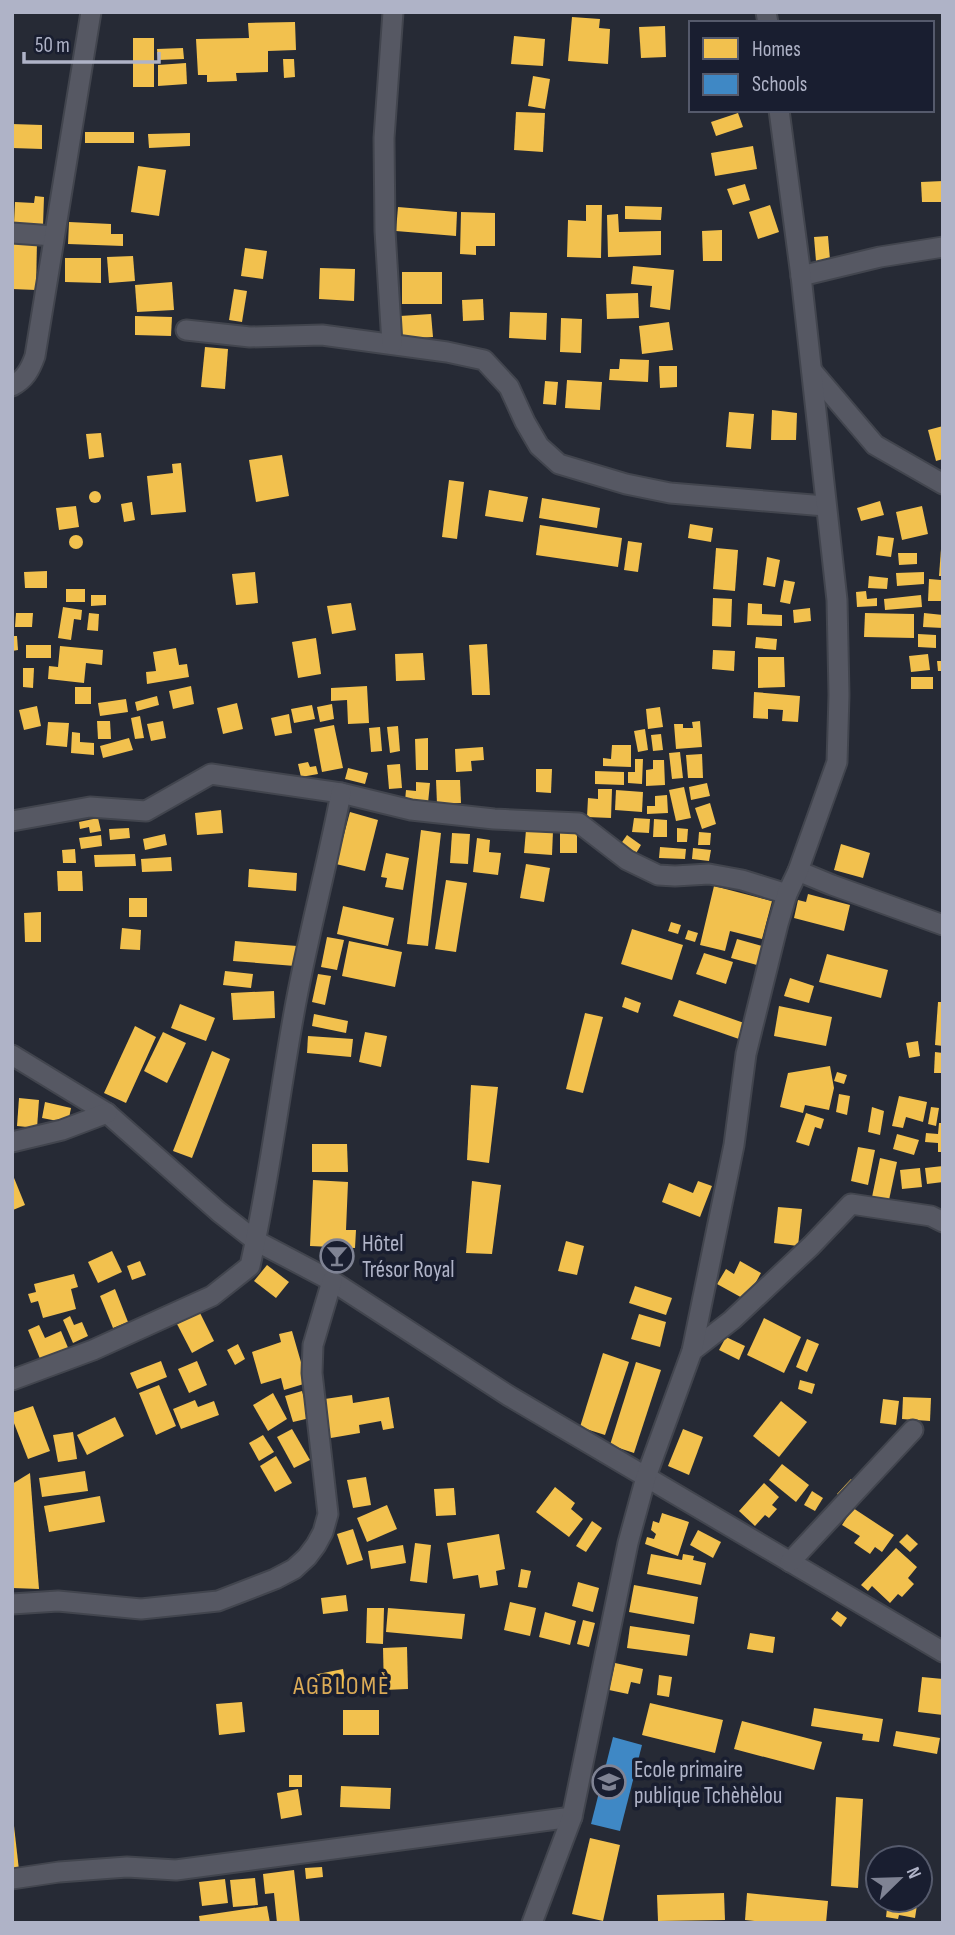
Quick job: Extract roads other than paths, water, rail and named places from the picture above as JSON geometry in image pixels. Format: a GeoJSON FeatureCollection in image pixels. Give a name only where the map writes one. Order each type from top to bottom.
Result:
{"type":"FeatureCollection","features":[{"type":"Feature","properties":{"kind":"street"},"geometry":{"type":"LineString","coordinates":[[12,386],[23,379],[31,369],[35,356],[92,12]]}},
{"type":"Feature","properties":{"kind":"street"},"geometry":{"type":"LineString","coordinates":[[392,344],[385,231],[384,138],[393,12]]}},
{"type":"Feature","properties":{"kind":"street"},"geometry":{"type":"LineString","coordinates":[[532,1923],[572,1817],[628,1543],[646,1477],[692,1351],[734,1145],[746,1054],[787,894],[798,871],[837,762],[837,600],[801,276],[779,112]]}},
{"type":"Feature","properties":{"kind":"street"},"geometry":{"type":"LineString","coordinates":[[12,233],[54,236]]}},
{"type":"Feature","properties":{"kind":"street"},"geometry":{"type":"LineString","coordinates":[[801,276],[880,257],[943,247]]}},
{"type":"Feature","properties":{"kind":"street"},"geometry":{"type":"LineString","coordinates":[[186,330],[250,337],[321,335],[447,352],[484,360],[509,387],[539,446],[559,464],[626,484],[670,493],[825,506]]}},
{"type":"Feature","properties":{"kind":"street"},"geometry":{"type":"LineString","coordinates":[[812,371],[875,445],[943,484]]}},
{"type":"Feature","properties":{"kind":"street"},"geometry":{"type":"LineString","coordinates":[[12,821],[90,807],[146,811],[211,774],[341,793],[411,810],[579,824],[627,860],[658,875],[709,874],[742,880],[787,894]]}},
{"type":"Feature","properties":{"kind":"street"},"geometry":{"type":"LineString","coordinates":[[12,1380],[93,1350],[212,1296],[250,1266],[303,961],[341,793]]}},
{"type":"Feature","properties":{"kind":"street"},"geometry":{"type":"LineString","coordinates":[[798,871],[943,925]]}},
{"type":"Feature","properties":{"kind":"street"},"geometry":{"type":"LineString","coordinates":[[12,1055],[107,1113],[219,1212],[256,1241],[332,1281],[509,1396],[943,1652]]}},
{"type":"Feature","properties":{"kind":"street"},"geometry":{"type":"LineString","coordinates":[[12,1142],[62,1130],[107,1113]]}},
{"type":"Feature","properties":{"kind":"street"},"geometry":{"type":"LineString","coordinates":[[692,1351],[732,1321],[851,1204],[931,1216],[943,1223]]}},
{"type":"Feature","properties":{"kind":"street"},"geometry":{"type":"LineString","coordinates":[[12,1604],[58,1601],[141,1609],[218,1601],[275,1579],[294,1569],[307,1557],[323,1532],[328,1514],[312,1373],[313,1345],[332,1281]]}},
{"type":"Feature","properties":{"kind":"street"},"geometry":{"type":"LineString","coordinates":[[790,1562],[913,1430]]}},
{"type":"Feature","properties":{"kind":"street"},"geometry":{"type":"LineString","coordinates":[[12,1879],[127,1867],[176,1870],[572,1817]]}},
{"type":"Feature","properties":{"kind":"place","name":"Hôtel Trésor Royal"},"geometry":{"type":"Point","coordinates":[337,1256]}},
{"type":"Feature","properties":{"kind":"place","name":"Ecole primaire publique Tchèhèlou"},"geometry":{"type":"Point","coordinates":[609,1782]}},
{"type":"Feature","properties":{"kind":"district","name":"AGBLOMÈ"},"geometry":{"type":"Point","coordinates":[342,1685]}}]}
